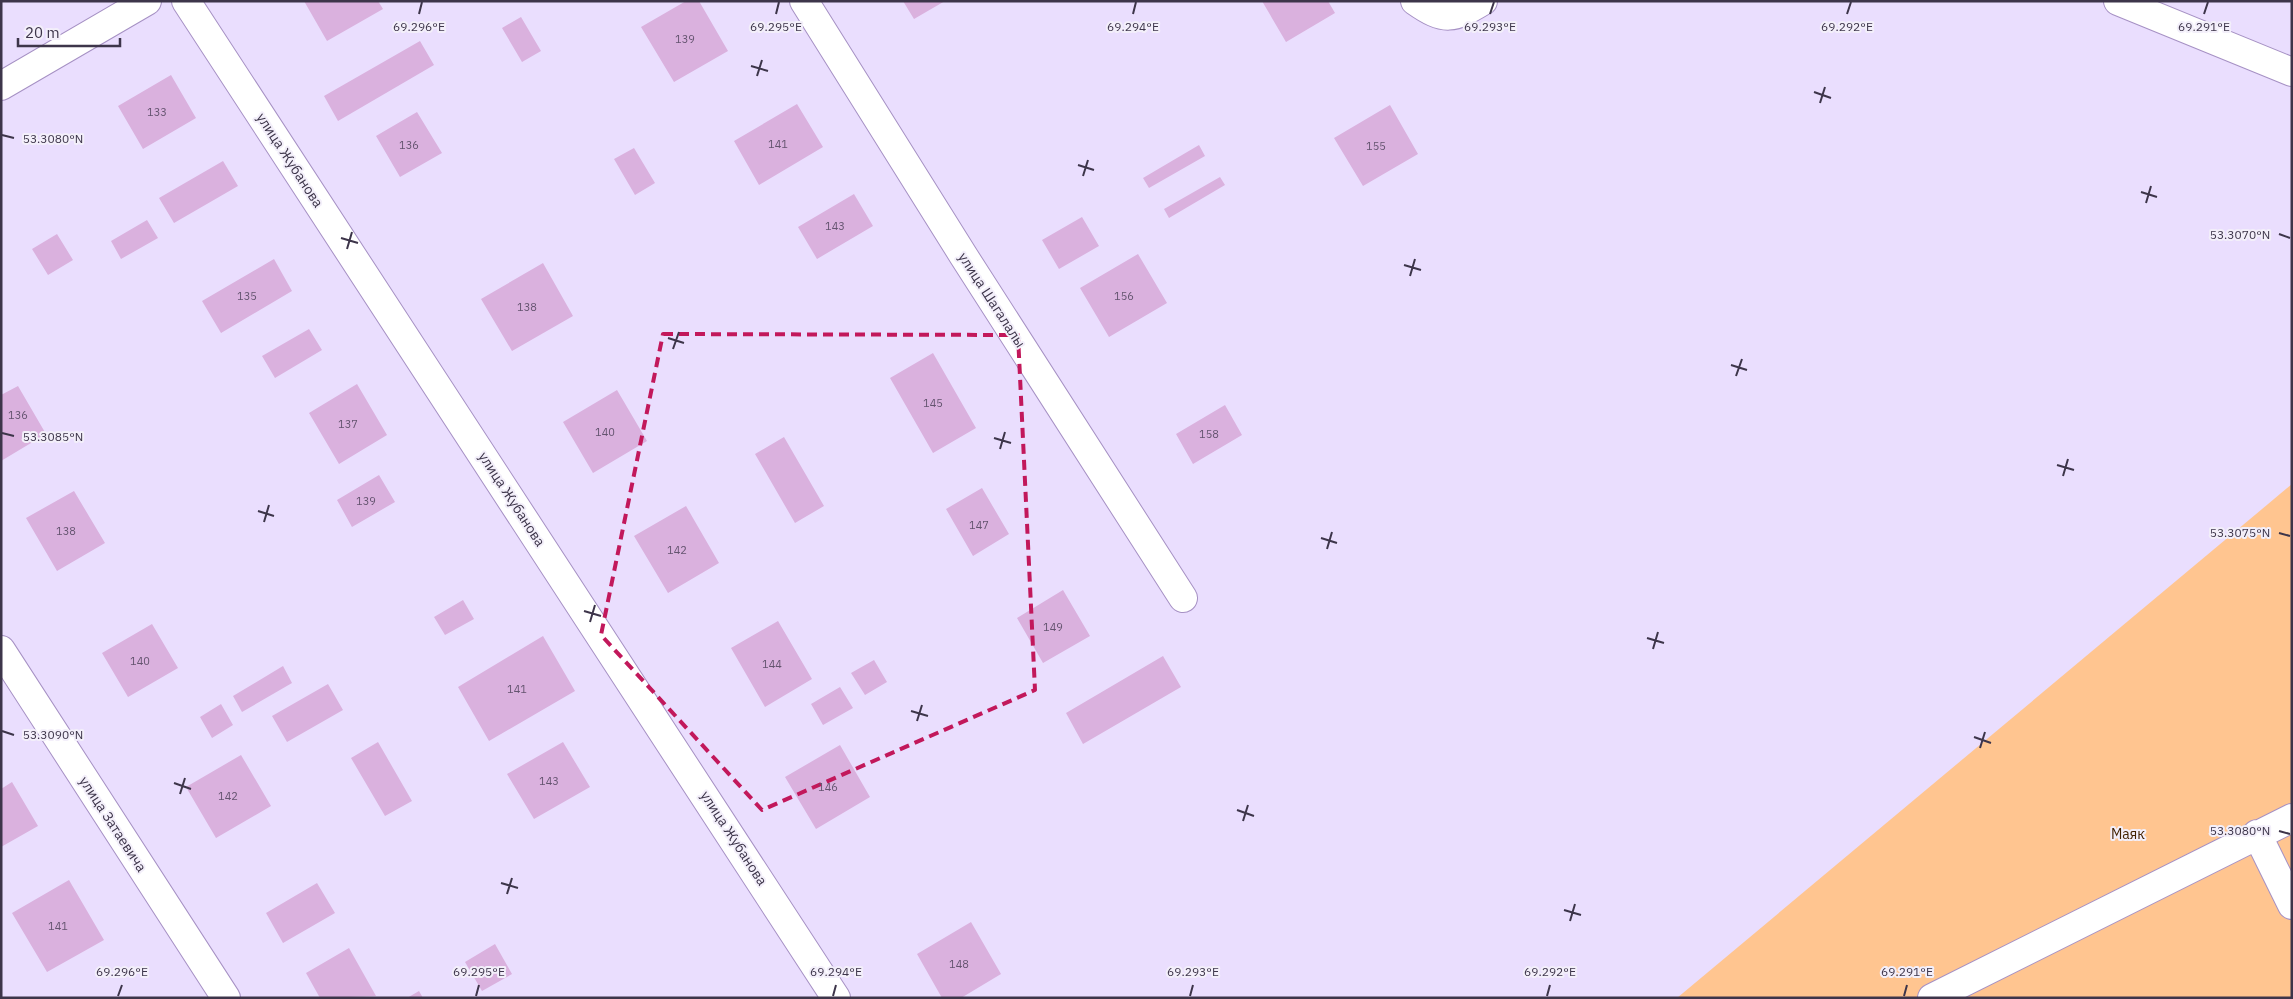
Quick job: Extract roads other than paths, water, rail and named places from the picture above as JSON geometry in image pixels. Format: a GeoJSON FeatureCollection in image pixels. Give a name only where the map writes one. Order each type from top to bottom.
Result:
{"type":"FeatureCollection","features":[{"type":"Feature","properties":{"kind":"street"},"geometry":{"type":"LineString","coordinates":[[1,86],[147,1]]}},
{"type":"Feature","properties":{"kind":"street","name":"улица Жубанова"},"geometry":{"type":"LineString","coordinates":[[186,1],[836,998]]}},
{"type":"Feature","properties":{"kind":"street","name":"улица Шагалалы"},"geometry":{"type":"LineString","coordinates":[[804,1],[957,246],[1183,598]]}},
{"type":"Feature","properties":{"kind":"street"},"geometry":{"type":"LineString","coordinates":[[1415,1],[1431,12],[1450,17],[1483,1]]}},
{"type":"Feature","properties":{"kind":"street"},"geometry":{"type":"LineString","coordinates":[[2118,1],[2292,72]]}},
{"type":"Feature","properties":{"kind":"street","name":"улица Затаевича"},"geometry":{"type":"LineString","coordinates":[[1,650],[226,998]]}},
{"type":"Feature","properties":{"kind":"street"},"geometry":{"type":"LineString","coordinates":[[1932,998],[2292,818]]}},
{"type":"Feature","properties":{"kind":"street"},"geometry":{"type":"LineString","coordinates":[[2257,834],[2292,904]]}},
{"type":"Feature","properties":{"kind":"park label","name":"Маяк"},"geometry":{"type":"Point","coordinates":[2128,834]}}]}
